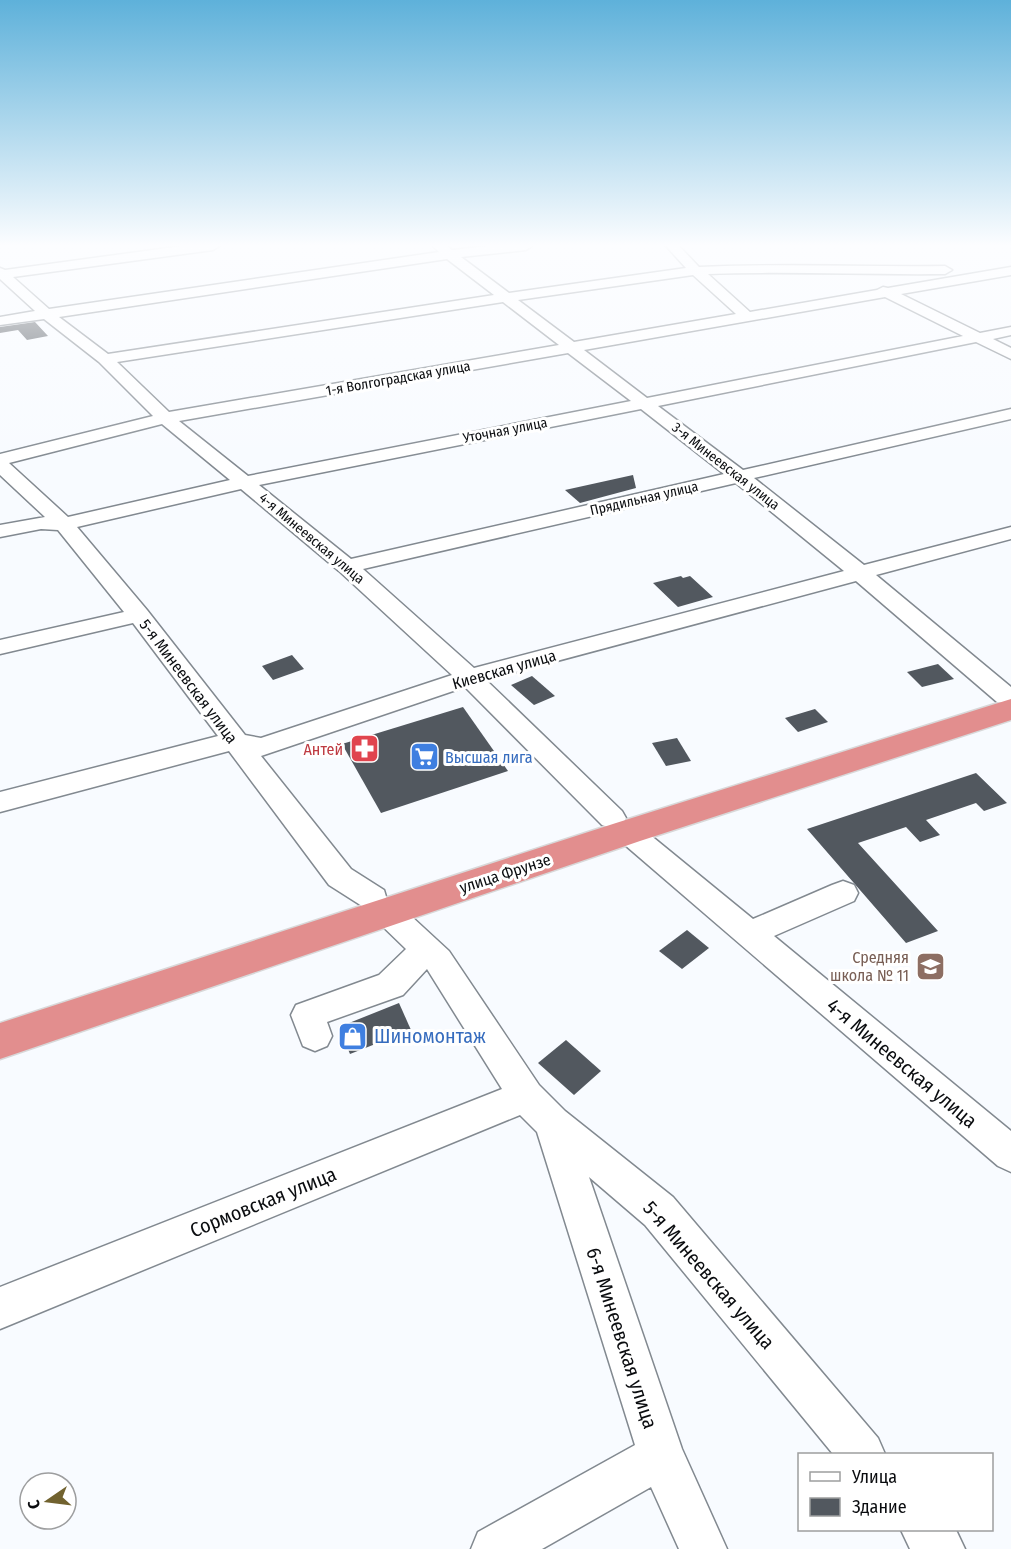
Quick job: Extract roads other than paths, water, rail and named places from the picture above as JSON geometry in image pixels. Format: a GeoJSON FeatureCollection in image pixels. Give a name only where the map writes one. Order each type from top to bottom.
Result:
{"type":"FeatureCollection","features":[{"type":"Feature","properties":{"kind":"highway","name":"улица Фрунзе"},"geometry":{"type":"LineString","coordinates":[[0,1041],[380,905],[620,825],[1010,700]]}},
{"type":"Feature","properties":{"kind":"highway","name":"улица Фрунзе"},"geometry":{"type":"LineString","coordinates":[[0,1020],[380,905]]}},
{"type":"Feature","properties":{"kind":"street","name":"4-я Минеевская улица"},"geometry":{"type":"LineString","coordinates":[[53,318],[105,359],[165,418],[346,566],[469,677],[620,825],[1011,1154]]}},
{"type":"Feature","properties":{"kind":"street"},"geometry":{"type":"LineString","coordinates":[[105,359],[370,318]]}},
{"type":"Feature","properties":{"kind":"street","name":"3-я Минеевская улица"},"geometry":{"type":"LineString","coordinates":[[533,318],[570,349],[647,404],[739,476],[860,573],[1010,700]]}},
{"type":"Feature","properties":{"kind":"street","name":"1-я Волгоградская улица"},"geometry":{"type":"LineString","coordinates":[[0,460],[165,418],[570,349],[734,318]]}},
{"type":"Feature","properties":{"kind":"street"},"geometry":{"type":"LineString","coordinates":[[939,318],[1011,354]]}},
{"type":"Feature","properties":{"kind":"street","name":"Уточная улица"},"geometry":{"type":"LineString","coordinates":[[0,531],[41,523],[64,524],[246,482],[499,430],[647,404],[1011,331]]}},
{"type":"Feature","properties":{"kind":"street","name":"Прядильная улица"},"geometry":{"type":"LineString","coordinates":[[346,566],[1011,414]]}},
{"type":"Feature","properties":{"kind":"street","name":"5-я Минеевская улица"},"geometry":{"type":"LineString","coordinates":[[0,465],[64,524],[139,615],[340,878],[380,905],[438,960],[539,1109],[659,1211],[860,1453]]}},
{"type":"Feature","properties":{"kind":"street","name":"Киевская улица"},"geometry":{"type":"LineString","coordinates":[[0,801],[234,741],[262,747],[469,677],[1011,533]]}},
{"type":"Feature","properties":{"kind":"street"},"geometry":{"type":"LineString","coordinates":[[0,647],[139,615]]}},
{"type":"Feature","properties":{"kind":"street"},"geometry":{"type":"LineString","coordinates":[[749,934],[843,893]]}},
{"type":"Feature","properties":{"kind":"street"},"geometry":{"type":"LineString","coordinates":[[315,1036],[308,1015],[391,985],[426,949]]}},
{"type":"Feature","properties":{"kind":"street","name":"Сормовская улица"},"geometry":{"type":"LineString","coordinates":[[0,1308],[539,1109]]}},
{"type":"Feature","properties":{"kind":"street","name":"6-я Минеевская улица"},"geometry":{"type":"LineString","coordinates":[[539,1109],[661,1456],[703,1549]]}},
{"type":"Feature","properties":{"kind":"street"},"geometry":{"type":"LineString","coordinates":[[495,1549],[661,1456]]}},
{"type":"Feature","properties":{"kind":"street"},"geometry":{"type":"LineString","coordinates":[[926,1531],[941,1549]]}},
{"type":"Feature","properties":{"kind":"place","name":"Антей"},"geometry":{"type":"Point","coordinates":[364,749]}},
{"type":"Feature","properties":{"kind":"place","name":"Высшая лига"},"geometry":{"type":"Point","coordinates":[424,757]}},
{"type":"Feature","properties":{"kind":"place","name":"Средняя школа № 11"},"geometry":{"type":"Point","coordinates":[930,966]}},
{"type":"Feature","properties":{"kind":"place","name":"Шиномонтаж"},"geometry":{"type":"Point","coordinates":[353,1036]}}]}
